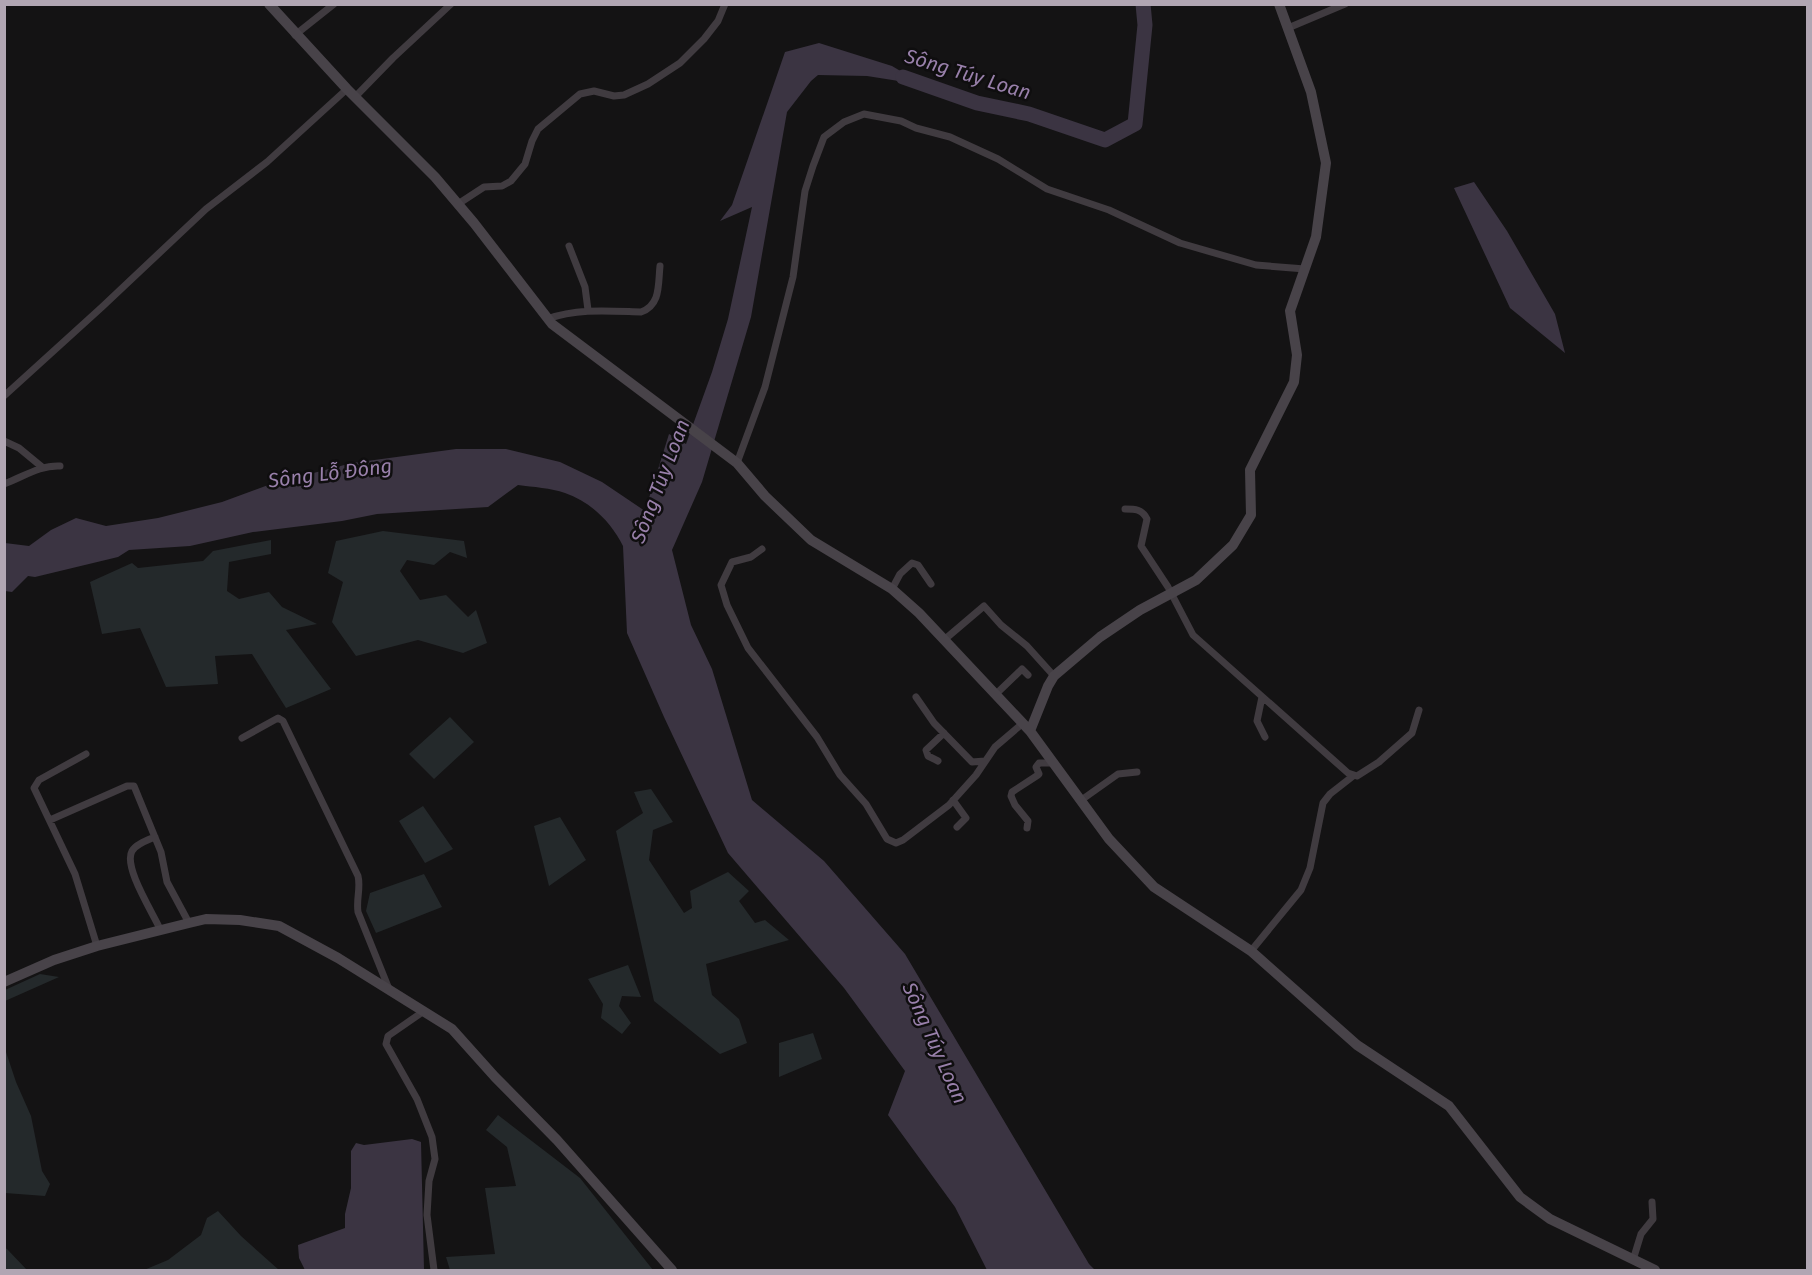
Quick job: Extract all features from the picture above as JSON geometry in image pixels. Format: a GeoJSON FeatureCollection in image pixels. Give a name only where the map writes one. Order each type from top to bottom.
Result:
{"type":"FeatureCollection","features":[{"type":"Feature","properties":{"kind":"street"},"geometry":{"type":"LineString","coordinates":[[269,4],[351,93],[435,177],[552,324],[737,462],[765,496],[811,540],[892,590],[919,613],[1027,727],[1109,839],[1154,887],[1251,951],[1357,1045],[1449,1106],[1520,1197],[1550,1219],[1655,1270]]}},
{"type":"Feature","properties":{"kind":"street"},"geometry":{"type":"LineString","coordinates":[[295,34],[334,4]]}},
{"type":"Feature","properties":{"kind":"street"},"geometry":{"type":"LineString","coordinates":[[4,396],[206,209],[351,93],[451,4]]}},
{"type":"Feature","properties":{"kind":"street"},"geometry":{"type":"LineString","coordinates":[[458,204],[484,187],[502,186],[511,182],[525,164],[538,129],[580,94],[594,91],[614,96],[624,95],[648,84],[681,63],[718,21],[725,4]]}},
{"type":"Feature","properties":{"kind":"street"},"geometry":{"type":"LineString","coordinates":[[762,549],[751,556],[732,562],[722,585],[727,605],[748,648],[817,737],[840,775],[866,804],[887,839],[896,843],[903,840],[953,800],[976,775],[1001,741],[1027,727],[1054,676],[1100,638],[1140,610],[1197,580],[1233,545],[1251,515],[1250,470],[1294,382],[1297,355],[1290,311],[1316,237],[1326,163],[1311,92],[1279,4]]}},
{"type":"Feature","properties":{"kind":"street"},"geometry":{"type":"LineString","coordinates":[[1288,28],[1345,4]]}},
{"type":"Feature","properties":{"kind":"street"},"geometry":{"type":"LineString","coordinates":[[737,462],[765,387],[793,277],[805,191],[813,166],[824,137],[844,122],[864,114],[901,121],[916,128],[950,137],[998,159],[1047,189],[1109,210],[1180,243],[1256,265],[1305,269]]}},
{"type":"Feature","properties":{"kind":"street"},"geometry":{"type":"LineString","coordinates":[[569,246],[585,287],[588,310]]}},
{"type":"Feature","properties":{"kind":"street"},"geometry":{"type":"LineString","coordinates":[[547,319],[569,312],[588,310],[641,312],[646,310],[655,303],[657,297],[660,267]]}},
{"type":"Feature","properties":{"kind":"street"},"geometry":{"type":"LineString","coordinates":[[4,441],[19,448],[42,467]]}},
{"type":"Feature","properties":{"kind":"street"},"geometry":{"type":"LineString","coordinates":[[4,484],[42,467],[60,466]]}},
{"type":"Feature","properties":{"kind":"street"},"geometry":{"type":"LineString","coordinates":[[1125,509],[1138,509],[1146,516],[1141,543],[1168,586],[1192,635],[1353,776]]}},
{"type":"Feature","properties":{"kind":"street"},"geometry":{"type":"LineString","coordinates":[[892,590],[900,574],[912,560],[931,584]]}},
{"type":"Feature","properties":{"kind":"street"},"geometry":{"type":"LineString","coordinates":[[945,640],[984,606],[1002,626],[1027,646],[1054,676]]}},
{"type":"Feature","properties":{"kind":"street"},"geometry":{"type":"LineString","coordinates":[[995,695],[1023,669],[1028,675]]}},
{"type":"Feature","properties":{"kind":"street"},"geometry":{"type":"LineString","coordinates":[[916,697],[934,723],[972,762],[985,760]]}},
{"type":"Feature","properties":{"kind":"street"},"geometry":{"type":"LineString","coordinates":[[1262,697],[1257,722],[1265,737]]}},
{"type":"Feature","properties":{"kind":"street"},"geometry":{"type":"LineString","coordinates":[[1251,951],[1301,890],[1310,868],[1323,803],[1330,794],[1353,776],[1357,776],[1379,762],[1412,733],[1419,710]]}},
{"type":"Feature","properties":{"kind":"street"},"geometry":{"type":"LineString","coordinates":[[242,738],[278,718],[283,721],[358,876],[360,883],[358,912],[389,989]]}},
{"type":"Feature","properties":{"kind":"street"},"geometry":{"type":"LineString","coordinates":[[938,762],[928,756],[926,750],[944,733]]}},
{"type":"Feature","properties":{"kind":"street"},"geometry":{"type":"LineString","coordinates":[[86,754],[34,785],[36,795],[75,874],[97,946]]}},
{"type":"Feature","properties":{"kind":"street"},"geometry":{"type":"LineString","coordinates":[[1027,828],[1029,821],[1015,806],[1011,796],[1012,792],[1038,776],[1036,767],[1039,763],[1053,763]]}},
{"type":"Feature","properties":{"kind":"street"},"geometry":{"type":"LineString","coordinates":[[1080,801],[1118,774],[1137,772]]}},
{"type":"Feature","properties":{"kind":"street"},"geometry":{"type":"LineString","coordinates":[[50,820],[130,785],[134,786],[161,852],[167,882],[189,923]]}},
{"type":"Feature","properties":{"kind":"street"},"geometry":{"type":"LineString","coordinates":[[953,800],[966,818],[957,827]]}},
{"type":"Feature","properties":{"kind":"street"},"geometry":{"type":"LineString","coordinates":[[155,837],[136,846],[129,860],[132,873],[160,929]]}},
{"type":"Feature","properties":{"kind":"street"},"geometry":{"type":"LineString","coordinates":[[4,982],[54,960],[97,946],[206,919],[240,920],[279,926],[389,989],[452,1029],[556,1140],[672,1270]]}},
{"type":"Feature","properties":{"kind":"street"},"geometry":{"type":"LineString","coordinates":[[424,1011],[398,1027],[388,1036],[386,1044],[417,1099],[432,1137],[435,1159],[429,1181],[427,1215],[434,1270]]}},
{"type":"Feature","properties":{"kind":"street"},"geometry":{"type":"LineString","coordinates":[[1633,1260],[1641,1234],[1653,1219],[1652,1203]]}},
{"type":"Feature","properties":{"kind":"shaded area"},"geometry":{"type":"Polygon","coordinates":[[[383,531],[464,541],[467,558],[450,552],[434,565],[407,560],[400,571],[420,600],[446,595],[468,617],[476,610],[487,643],[463,653],[418,640],[356,656],[332,622],[343,582],[328,573],[336,541],[383,531]]]}},
{"type":"Feature","properties":{"kind":"shaded area"},"geometry":{"type":"Polygon","coordinates":[[[271,540],[271,554],[229,562],[227,591],[239,599],[269,592],[282,607],[317,624],[286,630],[331,689],[286,708],[252,654],[215,656],[218,684],[166,687],[140,628],[102,634],[90,582],[132,563],[138,568],[203,561],[213,551],[271,540]]]}},
{"type":"Feature","properties":{"kind":"shaded area"},"geometry":{"type":"Polygon","coordinates":[[[450,717],[474,742],[434,779],[409,754],[450,717]]]}},
{"type":"Feature","properties":{"kind":"shaded area"},"geometry":{"type":"Polygon","coordinates":[[[651,789],[673,822],[653,830],[649,860],[684,913],[692,908],[690,891],[728,872],[749,891],[739,901],[755,923],[765,920],[789,940],[706,964],[712,995],[739,1019],[747,1043],[720,1054],[654,1001],[616,831],[643,813],[634,792],[651,789]]]}},
{"type":"Feature","properties":{"kind":"shaded area"},"geometry":{"type":"Polygon","coordinates":[[[423,806],[453,849],[425,863],[399,821],[423,806]]]}},
{"type":"Feature","properties":{"kind":"shaded area"},"geometry":{"type":"Polygon","coordinates":[[[560,817],[586,860],[549,886],[534,826],[560,817]]]}},
{"type":"Feature","properties":{"kind":"shaded area"},"geometry":{"type":"Polygon","coordinates":[[[424,874],[442,907],[376,933],[366,911],[370,893],[424,874]]]}},
{"type":"Feature","properties":{"kind":"shaded area"},"geometry":{"type":"Polygon","coordinates":[[[628,965],[641,997],[622,996],[619,1006],[631,1023],[622,1034],[601,1018],[603,1004],[588,979],[628,965]]]}},
{"type":"Feature","properties":{"kind":"shaded area"},"geometry":{"type":"Polygon","coordinates":[[[40,974],[59,977],[5,1001],[5,990],[40,974]]]}},
{"type":"Feature","properties":{"kind":"shaded area"},"geometry":{"type":"Polygon","coordinates":[[[813,1033],[822,1059],[779,1077],[779,1043],[813,1033]]]}},
{"type":"Feature","properties":{"kind":"shaded area"},"geometry":{"type":"Polygon","coordinates":[[[5,1049],[31,1116],[42,1171],[50,1184],[45,1196],[5,1193],[5,1049]]]}},
{"type":"Feature","properties":{"kind":"shaded area"},"geometry":{"type":"Polygon","coordinates":[[[498,1115],[580,1178],[653,1270],[450,1270],[446,1257],[495,1254],[485,1188],[516,1186],[507,1147],[486,1130],[498,1115]]]}},
{"type":"Feature","properties":{"kind":"shaded area"},"geometry":{"type":"Polygon","coordinates":[[[218,1211],[241,1236],[279,1270],[144,1270],[168,1260],[201,1235],[207,1218],[218,1211]]]}},
{"type":"Feature","properties":{"kind":"shaded area"},"geometry":{"type":"Polygon","coordinates":[[[5,1248],[7,1249],[27,1270],[5,1270],[5,1248]]]}},
{"type":"Feature","properties":{"kind":"water","name":"Sông Lỗ Đông"},"geometry":{"type":"Polygon","coordinates":[[[819,43],[892,66],[924,85],[867,76],[818,75],[787,112],[751,317],[702,482],[672,550],[691,625],[712,669],[752,800],[824,861],[905,954],[1089,1264],[1095,1270],[987,1270],[955,1207],[888,1115],[905,1071],[844,988],[728,853],[627,633],[623,546],[613,529],[592,507],[560,491],[518,485],[488,507],[377,514],[342,521],[253,532],[190,546],[129,550],[118,557],[35,577],[28,576],[12,592],[5,591],[5,543],[29,546],[51,530],[76,518],[106,526],[158,518],[222,502],[271,484],[352,463],[456,449],[506,449],[560,462],[602,482],[645,511],[669,434],[686,444],[712,372],[728,319],[752,207],[720,221],[732,205],[785,52],[819,43]]]}},
{"type":"Feature","properties":{"kind":"water"},"geometry":{"type":"Polygon","coordinates":[[[1474,182],[1507,231],[1555,314],[1565,353],[1510,308],[1454,188],[1474,182]]]}},
{"type":"Feature","properties":{"kind":"water"},"geometry":{"type":"Polygon","coordinates":[[[412,1139],[421,1142],[424,1270],[305,1270],[299,1258],[298,1245],[345,1228],[345,1214],[351,1188],[351,1151],[356,1143],[364,1145],[412,1139]]]}},
{"type":"Feature","properties":{"kind":"waterway","name":"Sông Túy Loan"},"geometry":{"type":"LineString","coordinates":[[903,77],[977,103],[1029,114],[1105,140],[1135,124],[1145,25],[1143,4]]}}]}
